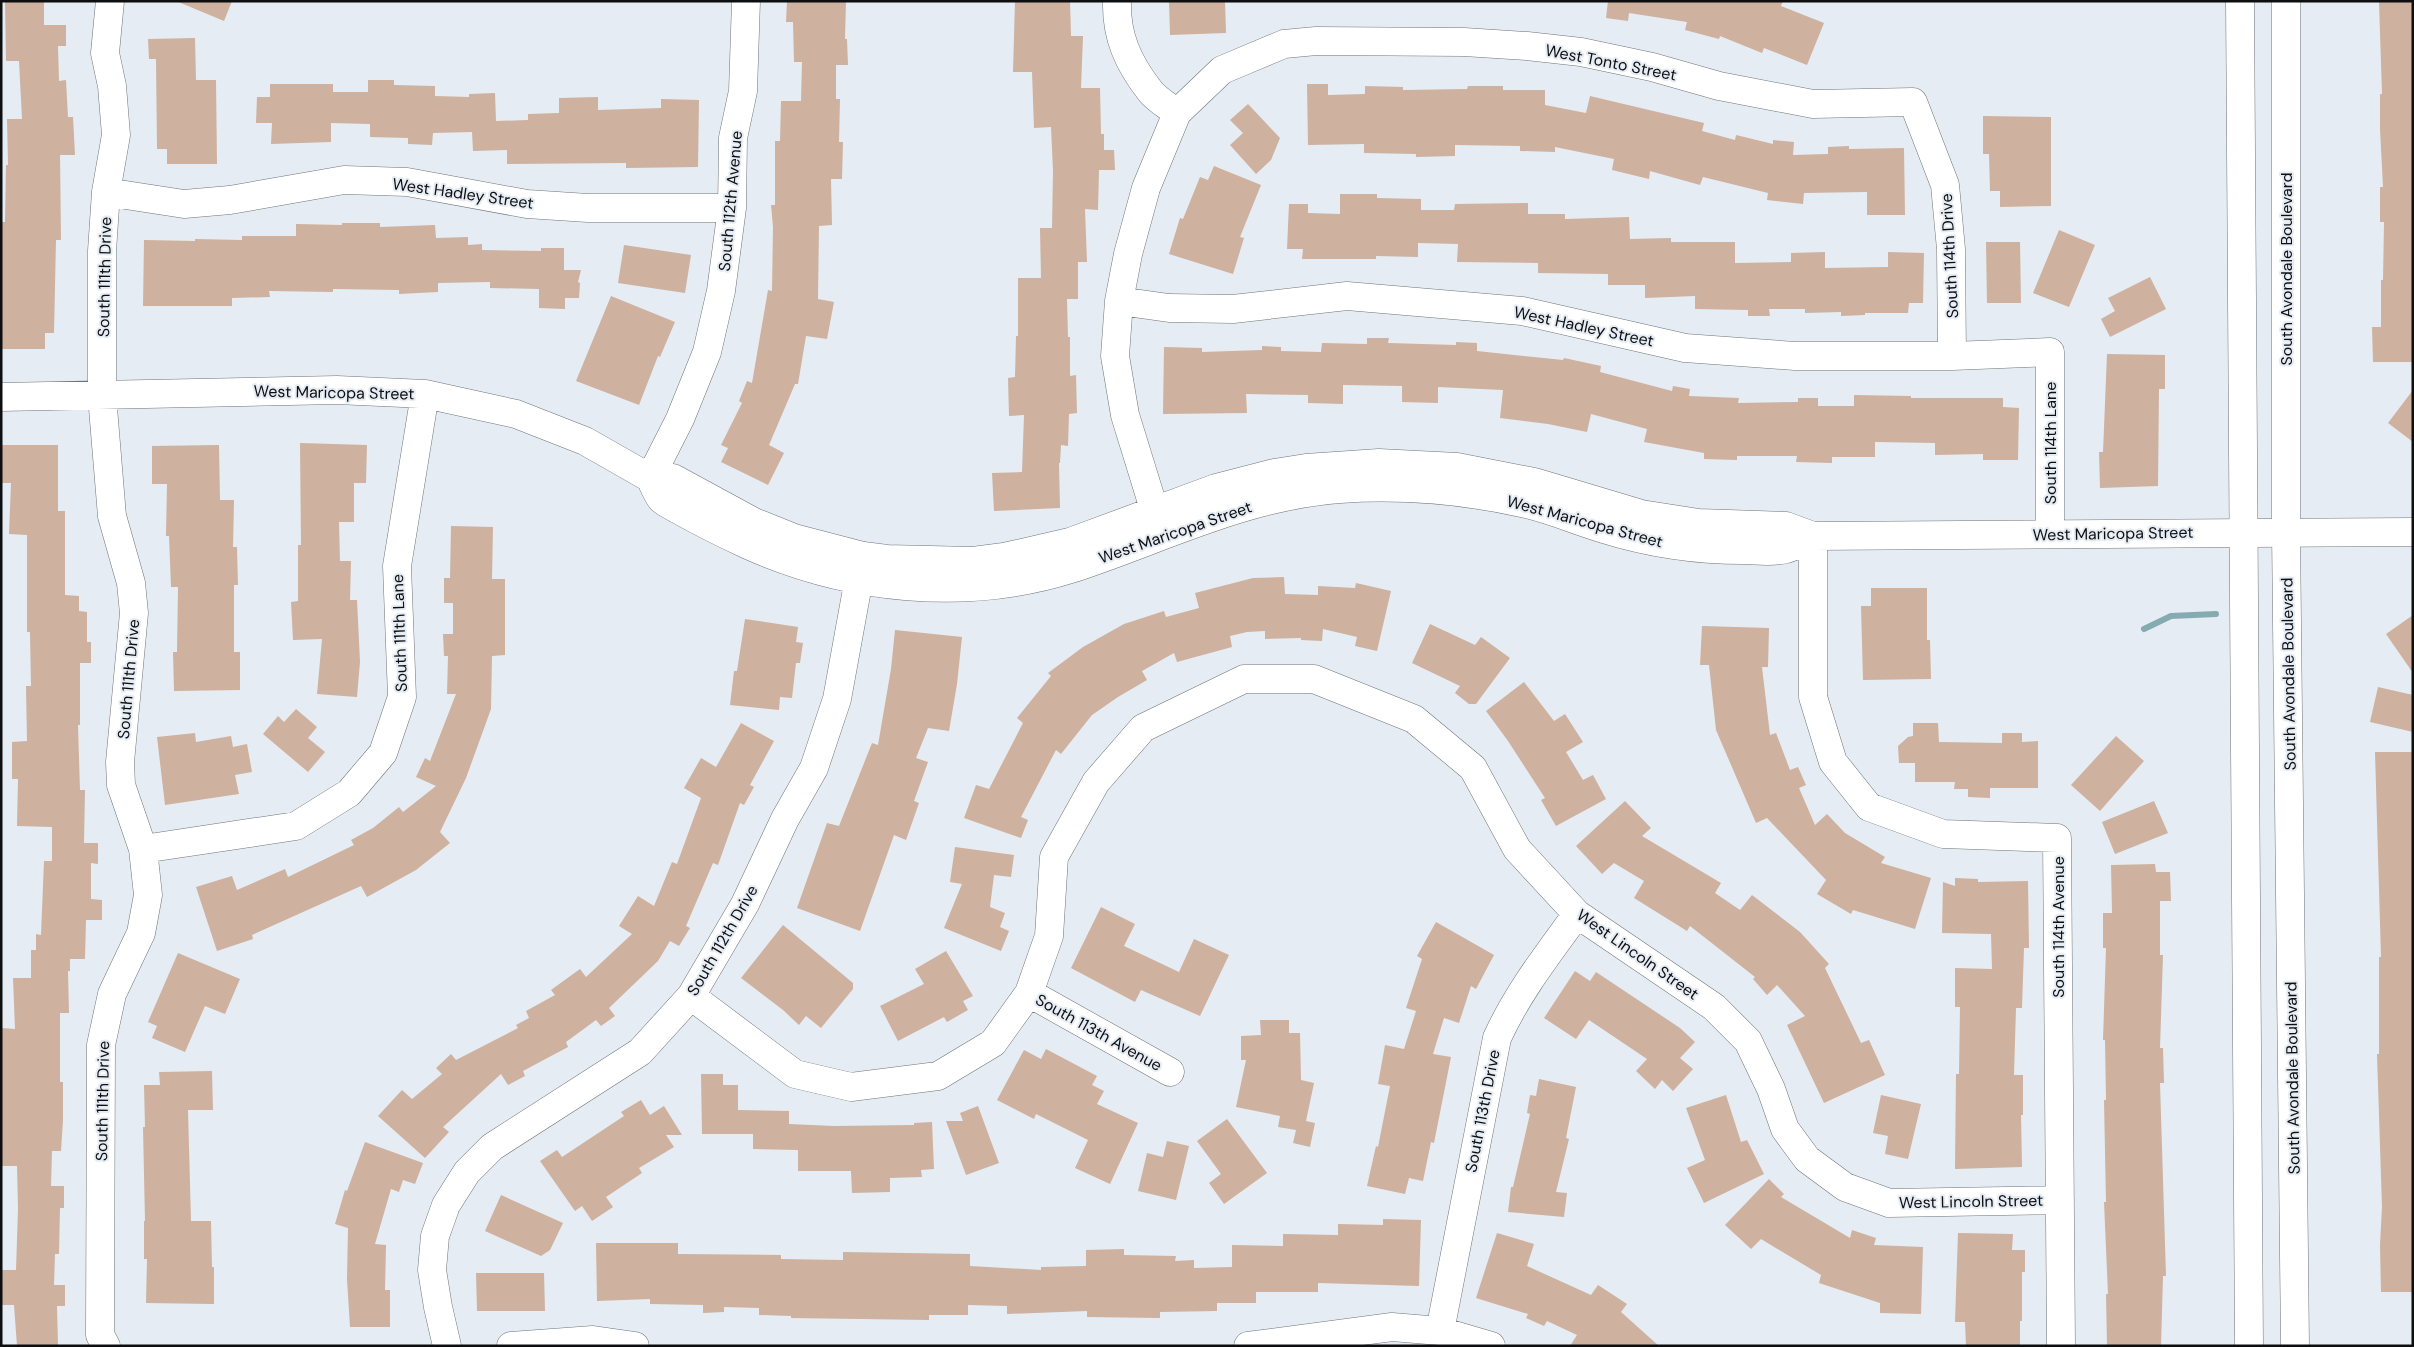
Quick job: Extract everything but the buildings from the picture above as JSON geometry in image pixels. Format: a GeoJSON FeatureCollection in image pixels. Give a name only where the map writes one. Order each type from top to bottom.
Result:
{"type":"FeatureCollection","features":[{"type":"Feature","properties":{"kind":"street","name":"South 112th Avenue"},"geometry":{"type":"LineString","coordinates":[[650,478],[680,418],[707,352],[721,291],[732,208],[733,138],[743,91],[746,1]]}},
{"type":"Feature","properties":{"kind":"street"},"geometry":{"type":"LineString","coordinates":[[1117,1],[1116,24],[1122,46],[1150,92],[1177,113],[1146,188],[1128,254],[1119,301],[1116,356],[1124,415],[1158,524]]}},
{"type":"Feature","properties":{"kind":"street"},"geometry":{"type":"LineString","coordinates":[[2240,1],[2249,1346]]}},
{"type":"Feature","properties":{"kind":"street","name":"South Avondale Boulevard"},"geometry":{"type":"LineString","coordinates":[[2286,1],[2286,532],[2295,1346]]}},
{"type":"Feature","properties":{"kind":"street","name":"South 111th Drive"},"geometry":{"type":"LineString","coordinates":[[106,1346],[100,1334],[101,1045],[112,994],[141,933],[148,895],[143,849],[121,785],[120,762],[134,613],[130,583],[112,516],[102,396],[102,251],[106,192],[116,135],[112,86],[105,53],[108,2]]}},
{"type":"Feature","properties":{"kind":"street","name":"West Tonto Street"},"geometry":{"type":"LineString","coordinates":[[1177,113],[1222,70],[1284,44],[1316,41],[1464,42],[1527,46],[1581,52],[1719,86],[1813,104],[1913,102]]}},
{"type":"Feature","properties":{"kind":"street","name":"South 114th Drive"},"geometry":{"type":"LineString","coordinates":[[1913,102],[1945,185],[1951,249],[1952,356]]}},
{"type":"Feature","properties":{"kind":"street","name":"West Hadley Street"},"geometry":{"type":"LineString","coordinates":[[106,192],[184,204],[230,200],[344,180],[407,182],[527,204],[580,208],[732,208]]}},
{"type":"Feature","properties":{"kind":"street","name":"West Hadley Street"},"geometry":{"type":"LineString","coordinates":[[1119,301],[1169,308],[1233,309],[1347,296],[1522,311],[1685,348],[1795,356],[1952,356],[2050,352]]}},
{"type":"Feature","properties":{"kind":"street","name":"South 114th Lane"},"geometry":{"type":"LineString","coordinates":[[2050,352],[2050,534]]}},
{"type":"Feature","properties":{"kind":"street","name":"West Maricopa Street"},"geometry":{"type":"LineString","coordinates":[[1,397],[337,390],[425,394],[516,414],[585,441],[650,478],[673,478],[754,522],[861,568],[941,562],[973,562],[1004,557],[1249,505],[1339,489],[1422,488],[1491,497],[1526,504],[1629,536],[1669,544],[1726,550],[1785,550],[1813,536],[2413,532]]}},
{"type":"Feature","properties":{"kind":"street","name":"South 111th Lane"},"geometry":{"type":"LineString","coordinates":[[143,849],[296,826],[349,792],[383,753],[402,697],[400,614],[396,566],[425,394]]}},
{"type":"Feature","properties":{"kind":"street","name":"South 114th Avenue"},"geometry":{"type":"LineString","coordinates":[[1813,536],[1813,697],[1833,762],[1870,807],[1943,834],[2057,838],[2061,1346]]}},
{"type":"Feature","properties":{"kind":"street","name":"South 112th Drive"},"geometry":{"type":"LineString","coordinates":[[447,1346],[432,1270],[435,1236],[446,1205],[467,1172],[492,1147],[640,1052],[691,996],[745,904],[785,819],[814,768],[837,699],[861,568]]}},
{"type":"Feature","properties":{"kind":"street","name":"West Lincoln Street"},"geometry":{"type":"LineString","coordinates":[[691,996],[795,1074],[852,1086],[938,1076],[992,1043],[1029,993],[1049,936],[1054,857],[1096,782],[1143,728],[1244,679],[1314,679],[1414,719],[1474,768],[1517,849],[1578,914],[1714,1007],[1748,1041],[1771,1089],[1784,1129],[1807,1159],[1845,1187],[1889,1203],[2060,1200]]}},
{"type":"Feature","properties":{"kind":"street","name":"South 113th Drive"},"geometry":{"type":"LineString","coordinates":[[1440,1331],[1497,1038],[1510,1010],[1529,980],[1578,914]]}},
{"type":"Feature","properties":{"kind":"street","name":"South 113th Avenue"},"geometry":{"type":"LineString","coordinates":[[1029,993],[1170,1072]]}},
{"type":"Feature","properties":{"kind":"street"},"geometry":{"type":"LineString","coordinates":[[1248,1346],[1309,1341],[1392,1327],[1440,1331],[1491,1346]]}},
{"type":"Feature","properties":{"kind":"street"},"geometry":{"type":"LineString","coordinates":[[511,1346],[593,1340],[635,1346]]}},
{"type":"Feature","properties":{"kind":"waterway"},"geometry":{"type":"LineString","coordinates":[[2144,629],[2171,616],[2216,614]]}}]}
